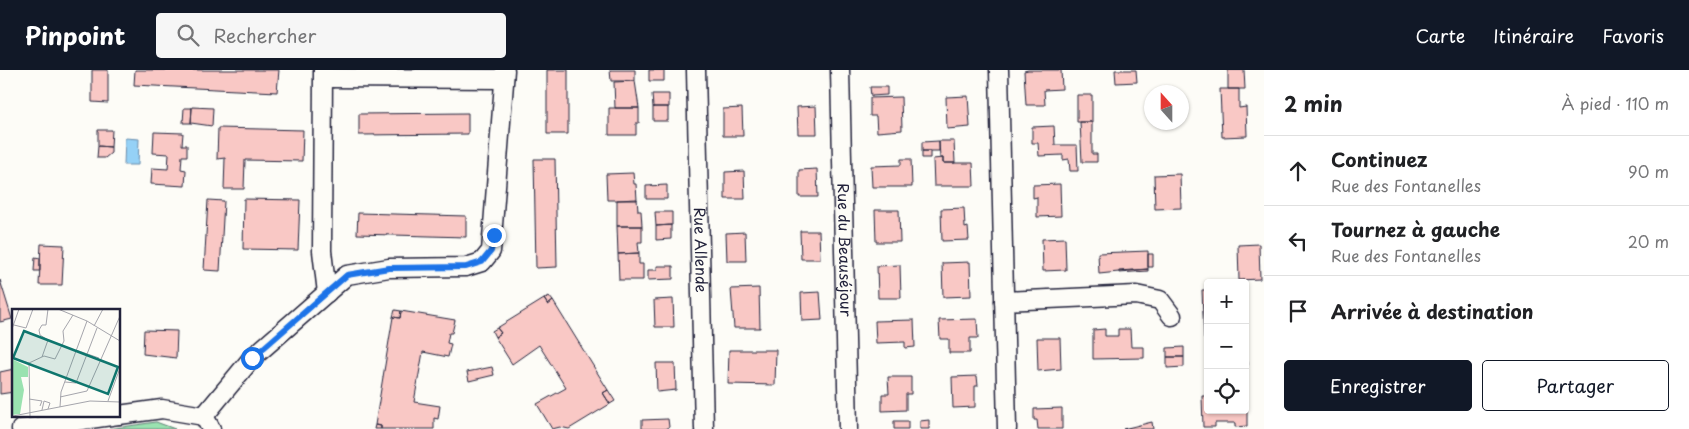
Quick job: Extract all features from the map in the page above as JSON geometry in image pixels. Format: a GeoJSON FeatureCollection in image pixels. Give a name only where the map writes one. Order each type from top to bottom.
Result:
{"type":"FeatureCollection","features":[{"type":"Feature","properties":{"kind":"street","name":"Rue Allende"},"geometry":{"type":"LineString","coordinates":[[696,70],[704,429]]}},
{"type":"Feature","properties":{"kind":"street","name":"Rue du Beauséjour"},"geometry":{"type":"LineString","coordinates":[[840,70],[848,429]]}},
{"type":"Feature","properties":{"kind":"street"},"geometry":{"type":"LineString","coordinates":[[999,70],[1007,429]]}},
{"type":"Feature","properties":{"kind":"street"},"geometry":{"type":"LineString","coordinates":[[120,415],[162,409],[208,422],[252,358],[327,293],[347,275],[389,268],[466,267],[482,262],[491,251],[505,74],[323,74],[322,251],[327,293]]}},
{"type":"Feature","properties":{"kind":"street"},"geometry":{"type":"LineString","coordinates":[[1004,301],[1136,295],[1160,300],[1172,316]]}},
{"type":"Feature","properties":{"kind":"street"},"geometry":{"type":"LineString","coordinates":[[21,429],[111,416]]}},
{"type":"Feature","properties":{"kind":"green space"},"geometry":{"type":"Polygon","coordinates":[[[156,422],[175,429],[109,429],[156,422]]]}},
{"type":"Feature","properties":{"kind":"water"},"geometry":{"type":"Polygon","coordinates":[[[125,138],[139,139],[138,165],[124,165],[125,138]]]}},
{"type":"Feature","properties":{"kind":"building"},"geometry":{"type":"Polygon","coordinates":[[[92,70],[108,70],[108,103],[92,102],[92,70]]]}},
{"type":"Feature","properties":{"kind":"building"},"geometry":{"type":"Polygon","coordinates":[[[135,70],[279,70],[277,92],[134,85],[135,70]]]}},
{"type":"Feature","properties":{"kind":"building"},"geometry":{"type":"Polygon","coordinates":[[[547,70],[568,70],[568,134],[547,134],[547,70]]]}},
{"type":"Feature","properties":{"kind":"building"},"geometry":{"type":"Polygon","coordinates":[[[610,70],[635,70],[635,81],[611,81],[610,70]]]}},
{"type":"Feature","properties":{"kind":"building"},"geometry":{"type":"Polygon","coordinates":[[[649,70],[664,70],[664,81],[649,81],[649,70]]]}},
{"type":"Feature","properties":{"kind":"building"},"geometry":{"type":"Polygon","coordinates":[[[1061,70],[1062,89],[1044,90],[1045,105],[1026,105],[1024,71],[1061,70]]]}},
{"type":"Feature","properties":{"kind":"building"},"geometry":{"type":"Polygon","coordinates":[[[1115,70],[1136,70],[1137,82],[1116,83],[1115,70]]]}},
{"type":"Feature","properties":{"kind":"building"},"geometry":{"type":"Polygon","coordinates":[[[1228,70],[1244,70],[1245,89],[1228,89],[1228,70]]]}},
{"type":"Feature","properties":{"kind":"building"},"geometry":{"type":"Polygon","coordinates":[[[635,81],[639,108],[615,108],[614,82],[635,81]]]}},
{"type":"Feature","properties":{"kind":"building"},"geometry":{"type":"Polygon","coordinates":[[[870,87],[887,87],[887,95],[871,96],[870,87]]]}},
{"type":"Feature","properties":{"kind":"building"},"geometry":{"type":"Polygon","coordinates":[[[1220,89],[1239,89],[1239,108],[1246,107],[1247,136],[1222,137],[1220,89]]]}},
{"type":"Feature","properties":{"kind":"building"},"geometry":{"type":"Polygon","coordinates":[[[652,94],[669,94],[669,107],[653,107],[652,94]]]}},
{"type":"Feature","properties":{"kind":"building"},"geometry":{"type":"Polygon","coordinates":[[[1077,95],[1092,95],[1092,122],[1077,122],[1077,95]]]}},
{"type":"Feature","properties":{"kind":"building"},"geometry":{"type":"Polygon","coordinates":[[[968,96],[970,127],[947,129],[946,97],[968,96]]]}},
{"type":"Feature","properties":{"kind":"building"},"geometry":{"type":"Polygon","coordinates":[[[901,97],[902,130],[877,132],[876,116],[870,116],[870,98],[901,97]]]}},
{"type":"Feature","properties":{"kind":"building"},"geometry":{"type":"Polygon","coordinates":[[[816,106],[817,134],[798,134],[797,107],[816,106]]]}},
{"type":"Feature","properties":{"kind":"building"},"geometry":{"type":"Polygon","coordinates":[[[192,107],[213,108],[212,126],[191,123],[192,107]]]}},
{"type":"Feature","properties":{"kind":"building"},"geometry":{"type":"Polygon","coordinates":[[[653,107],[668,107],[668,121],[653,121],[653,107]]]}},
{"type":"Feature","properties":{"kind":"building"},"geometry":{"type":"Polygon","coordinates":[[[184,108],[192,108],[191,123],[183,123],[184,108]]]}},
{"type":"Feature","properties":{"kind":"building"},"geometry":{"type":"Polygon","coordinates":[[[609,108],[639,108],[639,123],[636,123],[636,135],[609,135],[609,108]]]}},
{"type":"Feature","properties":{"kind":"building"},"geometry":{"type":"Polygon","coordinates":[[[742,108],[743,136],[723,136],[723,109],[742,108]]]}},
{"type":"Feature","properties":{"kind":"building"},"geometry":{"type":"Polygon","coordinates":[[[468,113],[468,134],[359,135],[359,114],[468,113]]]}},
{"type":"Feature","properties":{"kind":"building"},"geometry":{"type":"Polygon","coordinates":[[[1080,122],[1092,122],[1092,154],[1097,154],[1097,162],[1082,162],[1080,122]]]}},
{"type":"Feature","properties":{"kind":"building"},"geometry":{"type":"Polygon","coordinates":[[[1054,126],[1055,145],[1077,145],[1078,171],[1070,171],[1069,159],[1063,160],[1063,155],[1039,156],[1038,143],[1032,143],[1032,127],[1054,126]]]}},
{"type":"Feature","properties":{"kind":"building"},"geometry":{"type":"Polygon","coordinates":[[[218,128],[303,130],[302,161],[245,160],[244,189],[224,189],[225,158],[217,159],[218,128]]]}},
{"type":"Feature","properties":{"kind":"building"},"geometry":{"type":"Polygon","coordinates":[[[98,130],[112,130],[111,147],[98,146],[98,130]]]}},
{"type":"Feature","properties":{"kind":"building"},"geometry":{"type":"Polygon","coordinates":[[[154,132],[183,133],[182,145],[187,145],[187,156],[182,156],[181,169],[186,170],[185,186],[151,184],[152,168],[168,169],[169,154],[153,153],[154,132]]]}},
{"type":"Feature","properties":{"kind":"building"},"geometry":{"type":"Polygon","coordinates":[[[939,141],[939,151],[922,151],[922,142],[939,141]]]}},
{"type":"Feature","properties":{"kind":"building"},"geometry":{"type":"Polygon","coordinates":[[[939,141],[954,141],[955,163],[943,163],[943,158],[940,158],[939,141]]]}},
{"type":"Feature","properties":{"kind":"building"},"geometry":{"type":"Polygon","coordinates":[[[98,146],[111,147],[111,153],[105,158],[97,158],[98,146]]]}},
{"type":"Feature","properties":{"kind":"building"},"geometry":{"type":"Polygon","coordinates":[[[922,151],[930,151],[930,158],[922,158],[922,151]]]}},
{"type":"Feature","properties":{"kind":"building"},"geometry":{"type":"Polygon","coordinates":[[[943,158],[943,163],[973,163],[974,186],[934,186],[933,159],[943,158]]]}},
{"type":"Feature","properties":{"kind":"building"},"geometry":{"type":"Polygon","coordinates":[[[534,159],[555,159],[557,267],[536,268],[534,159]]]}},
{"type":"Feature","properties":{"kind":"building"},"geometry":{"type":"Polygon","coordinates":[[[901,159],[911,159],[912,187],[872,187],[871,166],[901,165],[901,159]]]}},
{"type":"Feature","properties":{"kind":"building"},"geometry":{"type":"Polygon","coordinates":[[[817,169],[818,197],[799,197],[799,170],[817,169]]]}},
{"type":"Feature","properties":{"kind":"building"},"geometry":{"type":"Polygon","coordinates":[[[744,171],[745,199],[725,199],[725,172],[744,171]]]}},
{"type":"Feature","properties":{"kind":"building"},"geometry":{"type":"Polygon","coordinates":[[[633,173],[637,200],[607,200],[606,174],[633,173]]]}},
{"type":"Feature","properties":{"kind":"building"},"geometry":{"type":"Polygon","coordinates":[[[1180,174],[1181,208],[1155,209],[1154,175],[1180,174]]]}},
{"type":"Feature","properties":{"kind":"building"},"geometry":{"type":"Polygon","coordinates":[[[1060,184],[1061,216],[1037,217],[1037,197],[1033,198],[1033,185],[1060,184]]]}},
{"type":"Feature","properties":{"kind":"building"},"geometry":{"type":"Polygon","coordinates":[[[667,185],[667,199],[646,199],[646,186],[667,185]]]}},
{"type":"Feature","properties":{"kind":"building"},"geometry":{"type":"Polygon","coordinates":[[[244,199],[300,200],[298,250],[243,249],[244,199]]]}},
{"type":"Feature","properties":{"kind":"building"},"geometry":{"type":"Polygon","coordinates":[[[637,199],[638,211],[641,211],[642,226],[617,226],[617,200],[637,199]]]}},
{"type":"Feature","properties":{"kind":"building"},"geometry":{"type":"Polygon","coordinates":[[[208,200],[224,201],[220,271],[204,270],[208,200]]]}},
{"type":"Feature","properties":{"kind":"building"},"geometry":{"type":"Polygon","coordinates":[[[964,208],[965,228],[968,227],[969,240],[942,241],[941,209],[964,208]]]}},
{"type":"Feature","properties":{"kind":"building"},"geometry":{"type":"Polygon","coordinates":[[[875,210],[899,210],[900,242],[876,242],[875,210]]]}},
{"type":"Feature","properties":{"kind":"building"},"geometry":{"type":"Polygon","coordinates":[[[655,212],[672,212],[672,225],[656,226],[655,212]]]}},
{"type":"Feature","properties":{"kind":"building"},"geometry":{"type":"Polygon","coordinates":[[[358,213],[466,216],[466,237],[357,234],[358,213]]]}},
{"type":"Feature","properties":{"kind":"building"},"geometry":{"type":"Polygon","coordinates":[[[671,225],[671,239],[656,240],[656,226],[671,225]]]}},
{"type":"Feature","properties":{"kind":"building"},"geometry":{"type":"Polygon","coordinates":[[[617,226],[642,226],[642,242],[638,242],[639,253],[618,254],[617,226]]]}},
{"type":"Feature","properties":{"kind":"building"},"geometry":{"type":"Polygon","coordinates":[[[800,231],[819,231],[820,259],[801,259],[800,231]]]}},
{"type":"Feature","properties":{"kind":"building"},"geometry":{"type":"Polygon","coordinates":[[[745,232],[746,261],[727,261],[726,233],[745,232]]]}},
{"type":"Feature","properties":{"kind":"building"},"geometry":{"type":"Polygon","coordinates":[[[1065,238],[1066,270],[1043,271],[1042,239],[1065,238]]]}},
{"type":"Feature","properties":{"kind":"building"},"geometry":{"type":"Polygon","coordinates":[[[41,244],[64,245],[62,285],[39,285],[41,244]]]}},
{"type":"Feature","properties":{"kind":"building"},"geometry":{"type":"Polygon","coordinates":[[[1259,244],[1260,279],[1239,279],[1238,245],[1259,244]]]}},
{"type":"Feature","properties":{"kind":"building"},"geometry":{"type":"Polygon","coordinates":[[[1148,251],[1148,269],[1099,274],[1098,253],[1148,251]]]}},
{"type":"Feature","properties":{"kind":"building"},"geometry":{"type":"Polygon","coordinates":[[[639,253],[639,264],[643,264],[643,280],[619,280],[618,254],[639,253]]]}},
{"type":"Feature","properties":{"kind":"building"},"geometry":{"type":"Polygon","coordinates":[[[1148,254],[1153,254],[1153,267],[1148,267],[1148,254]]]}},
{"type":"Feature","properties":{"kind":"building"},"geometry":{"type":"Polygon","coordinates":[[[35,257],[40,258],[40,271],[34,271],[35,257]]]}},
{"type":"Feature","properties":{"kind":"building"},"geometry":{"type":"Polygon","coordinates":[[[970,262],[971,296],[943,297],[942,263],[970,262]]]}},
{"type":"Feature","properties":{"kind":"building"},"geometry":{"type":"Polygon","coordinates":[[[900,265],[901,298],[878,298],[877,266],[900,265]]]}},
{"type":"Feature","properties":{"kind":"building"},"geometry":{"type":"Polygon","coordinates":[[[657,266],[673,266],[673,279],[648,280],[648,270],[657,270],[657,266]]]}},
{"type":"Feature","properties":{"kind":"building"},"geometry":{"type":"Polygon","coordinates":[[[1148,269],[1148,271],[1119,273],[1119,271],[1148,269]]]}},
{"type":"Feature","properties":{"kind":"building"},"geometry":{"type":"Polygon","coordinates":[[[0,280],[12,319],[0,322],[0,280]]]}},
{"type":"Feature","properties":{"kind":"building"},"geometry":{"type":"Polygon","coordinates":[[[759,288],[760,328],[734,328],[731,289],[759,288]]]}},
{"type":"Feature","properties":{"kind":"building"},"geometry":{"type":"Polygon","coordinates":[[[1202,290],[1204,290],[1204,339],[1202,290]]]}},
{"type":"Feature","properties":{"kind":"building"},"geometry":{"type":"Polygon","coordinates":[[[820,292],[822,320],[802,321],[801,293],[820,292]]]}},
{"type":"Feature","properties":{"kind":"building"},"geometry":{"type":"Polygon","coordinates":[[[549,296],[553,301],[548,305],[544,299],[549,296]]]}},
{"type":"Feature","properties":{"kind":"building"},"geometry":{"type":"Polygon","coordinates":[[[544,299],[548,305],[553,301],[608,390],[603,393],[610,404],[569,429],[560,427],[552,429],[537,404],[566,388],[539,345],[512,364],[495,337],[501,333],[497,328],[544,299]]]}},
{"type":"Feature","properties":{"kind":"building"},"geometry":{"type":"Polygon","coordinates":[[[673,299],[674,327],[655,327],[654,300],[673,299]]]}},
{"type":"Feature","properties":{"kind":"building"},"geometry":{"type":"Polygon","coordinates":[[[395,310],[401,311],[400,318],[393,317],[395,310]]]}},
{"type":"Feature","properties":{"kind":"building"},"geometry":{"type":"Polygon","coordinates":[[[401,311],[455,320],[447,343],[451,344],[448,357],[423,352],[414,402],[440,406],[438,419],[434,418],[434,429],[381,429],[381,426],[375,425],[393,317],[400,318],[401,311]]]}},
{"type":"Feature","properties":{"kind":"building"},"geometry":{"type":"Polygon","coordinates":[[[977,319],[978,338],[970,338],[970,353],[949,353],[949,339],[940,339],[939,320],[977,319]]]}},
{"type":"Feature","properties":{"kind":"building"},"geometry":{"type":"Polygon","coordinates":[[[914,320],[915,347],[905,348],[905,342],[876,343],[875,321],[914,320]]]}},
{"type":"Feature","properties":{"kind":"building"},"geometry":{"type":"Polygon","coordinates":[[[497,328],[501,333],[495,337],[492,331],[497,328]]]}},
{"type":"Feature","properties":{"kind":"building"},"geometry":{"type":"Polygon","coordinates":[[[1105,329],[1105,336],[1118,336],[1118,329],[1130,329],[1131,347],[1144,347],[1144,358],[1093,359],[1093,330],[1105,329]]]}},
{"type":"Feature","properties":{"kind":"building"},"geometry":{"type":"Polygon","coordinates":[[[144,330],[177,331],[176,358],[143,354],[144,330]]]}},
{"type":"Feature","properties":{"kind":"building"},"geometry":{"type":"Polygon","coordinates":[[[1037,338],[1060,338],[1061,369],[1038,371],[1037,338]]]}},
{"type":"Feature","properties":{"kind":"building"},"geometry":{"type":"Polygon","coordinates":[[[1184,347],[1184,357],[1167,357],[1167,348],[1184,347]]]}},
{"type":"Feature","properties":{"kind":"building"},"geometry":{"type":"Polygon","coordinates":[[[729,350],[776,350],[775,385],[728,384],[729,350]]]}},
{"type":"Feature","properties":{"kind":"building"},"geometry":{"type":"Polygon","coordinates":[[[1167,357],[1184,357],[1184,367],[1167,368],[1167,357]]]}},
{"type":"Feature","properties":{"kind":"building"},"geometry":{"type":"Polygon","coordinates":[[[656,363],[675,363],[676,390],[657,392],[656,363]]]}},
{"type":"Feature","properties":{"kind":"building"},"geometry":{"type":"Polygon","coordinates":[[[492,367],[494,375],[469,381],[467,372],[492,367]]]}},
{"type":"Feature","properties":{"kind":"building"},"geometry":{"type":"Polygon","coordinates":[[[12,369],[12,392],[0,394],[0,372],[12,369]]]}},
{"type":"Feature","properties":{"kind":"building"},"geometry":{"type":"Polygon","coordinates":[[[977,376],[978,386],[975,386],[975,407],[953,408],[952,377],[977,376]]]}},
{"type":"Feature","properties":{"kind":"building"},"geometry":{"type":"Polygon","coordinates":[[[888,377],[911,377],[911,394],[906,394],[906,410],[882,411],[882,394],[889,394],[888,377]]]}},
{"type":"Feature","properties":{"kind":"building"},"geometry":{"type":"Polygon","coordinates":[[[608,390],[615,401],[610,404],[603,393],[608,390]]]}},
{"type":"Feature","properties":{"kind":"building"},"geometry":{"type":"Polygon","coordinates":[[[1202,396],[1204,396],[1204,414],[1247,414],[1247,426],[1235,427],[1235,423],[1215,423],[1215,427],[1203,427],[1202,396]]]}},
{"type":"Feature","properties":{"kind":"building"},"geometry":{"type":"Polygon","coordinates":[[[1062,408],[1062,429],[1038,429],[1037,420],[1034,420],[1034,409],[1062,408]]]}},
{"type":"Feature","properties":{"kind":"building"},"geometry":{"type":"Polygon","coordinates":[[[668,419],[669,427],[666,429],[642,429],[642,420],[668,419]]]}},
{"type":"Feature","properties":{"kind":"building"},"geometry":{"type":"Polygon","coordinates":[[[929,420],[929,429],[920,429],[920,421],[929,420]]]}},
{"type":"Feature","properties":{"kind":"building"},"geometry":{"type":"Polygon","coordinates":[[[894,421],[908,421],[908,429],[894,429],[894,421]]]}},
{"type":"Feature","properties":{"kind":"building"},"geometry":{"type":"Polygon","coordinates":[[[1152,422],[1153,429],[1123,429],[1152,422]]]}},
{"type":"Feature","properties":{"kind":"building"},"geometry":{"type":"Polygon","coordinates":[[[375,425],[381,426],[381,429],[374,429],[375,425]]]}},
{"type":"Feature","properties":{"kind":"route"},"geometry":{"type":"LineString","coordinates":[[252,358],[347,275],[389,268],[466,267],[482,262],[491,251],[494,235]]}}]}
